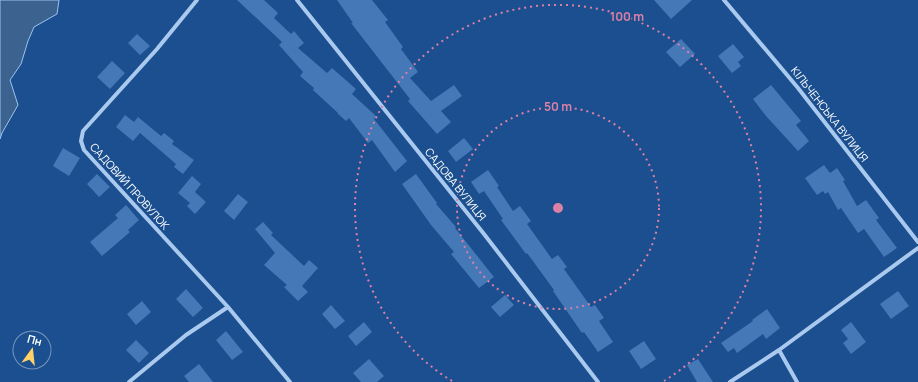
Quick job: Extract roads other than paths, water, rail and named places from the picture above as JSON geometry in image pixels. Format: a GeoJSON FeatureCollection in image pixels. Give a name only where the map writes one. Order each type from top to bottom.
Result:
{"type":"FeatureCollection","features":[{"type":"Feature","properties":{"kind":"street","name":"САДОВИЙ ПРОВУЛОК"},"geometry":{"type":"LineString","coordinates":[[197,0],[157,49],[83,131],[80,141],[84,150],[228,307],[290,382]]}},
{"type":"Feature","properties":{"kind":"street","name":"САДОВА ВУЛИЦЯ"},"geometry":{"type":"LineString","coordinates":[[297,0],[484,234],[598,382]]}},
{"type":"Feature","properties":{"kind":"street","name":"КІЛЬЧЕНСЬКА ВУЛИЦЯ"},"geometry":{"type":"LineString","coordinates":[[724,0],[798,88],[918,242]]}},
{"type":"Feature","properties":{"kind":"street"},"geometry":{"type":"LineString","coordinates":[[730,382],[779,350],[918,248]]}},
{"type":"Feature","properties":{"kind":"street"},"geometry":{"type":"LineString","coordinates":[[129,382],[186,335],[228,307]]}},
{"type":"Feature","properties":{"kind":"street"},"geometry":{"type":"LineString","coordinates":[[779,350],[796,382]]}},
{"type":"Feature","properties":{"kind":"water"},"geometry":{"type":"Polygon","coordinates":[[[0,0],[59,0],[57,14],[34,27],[21,64],[10,80],[18,105],[0,139],[0,0]]]}}]}
